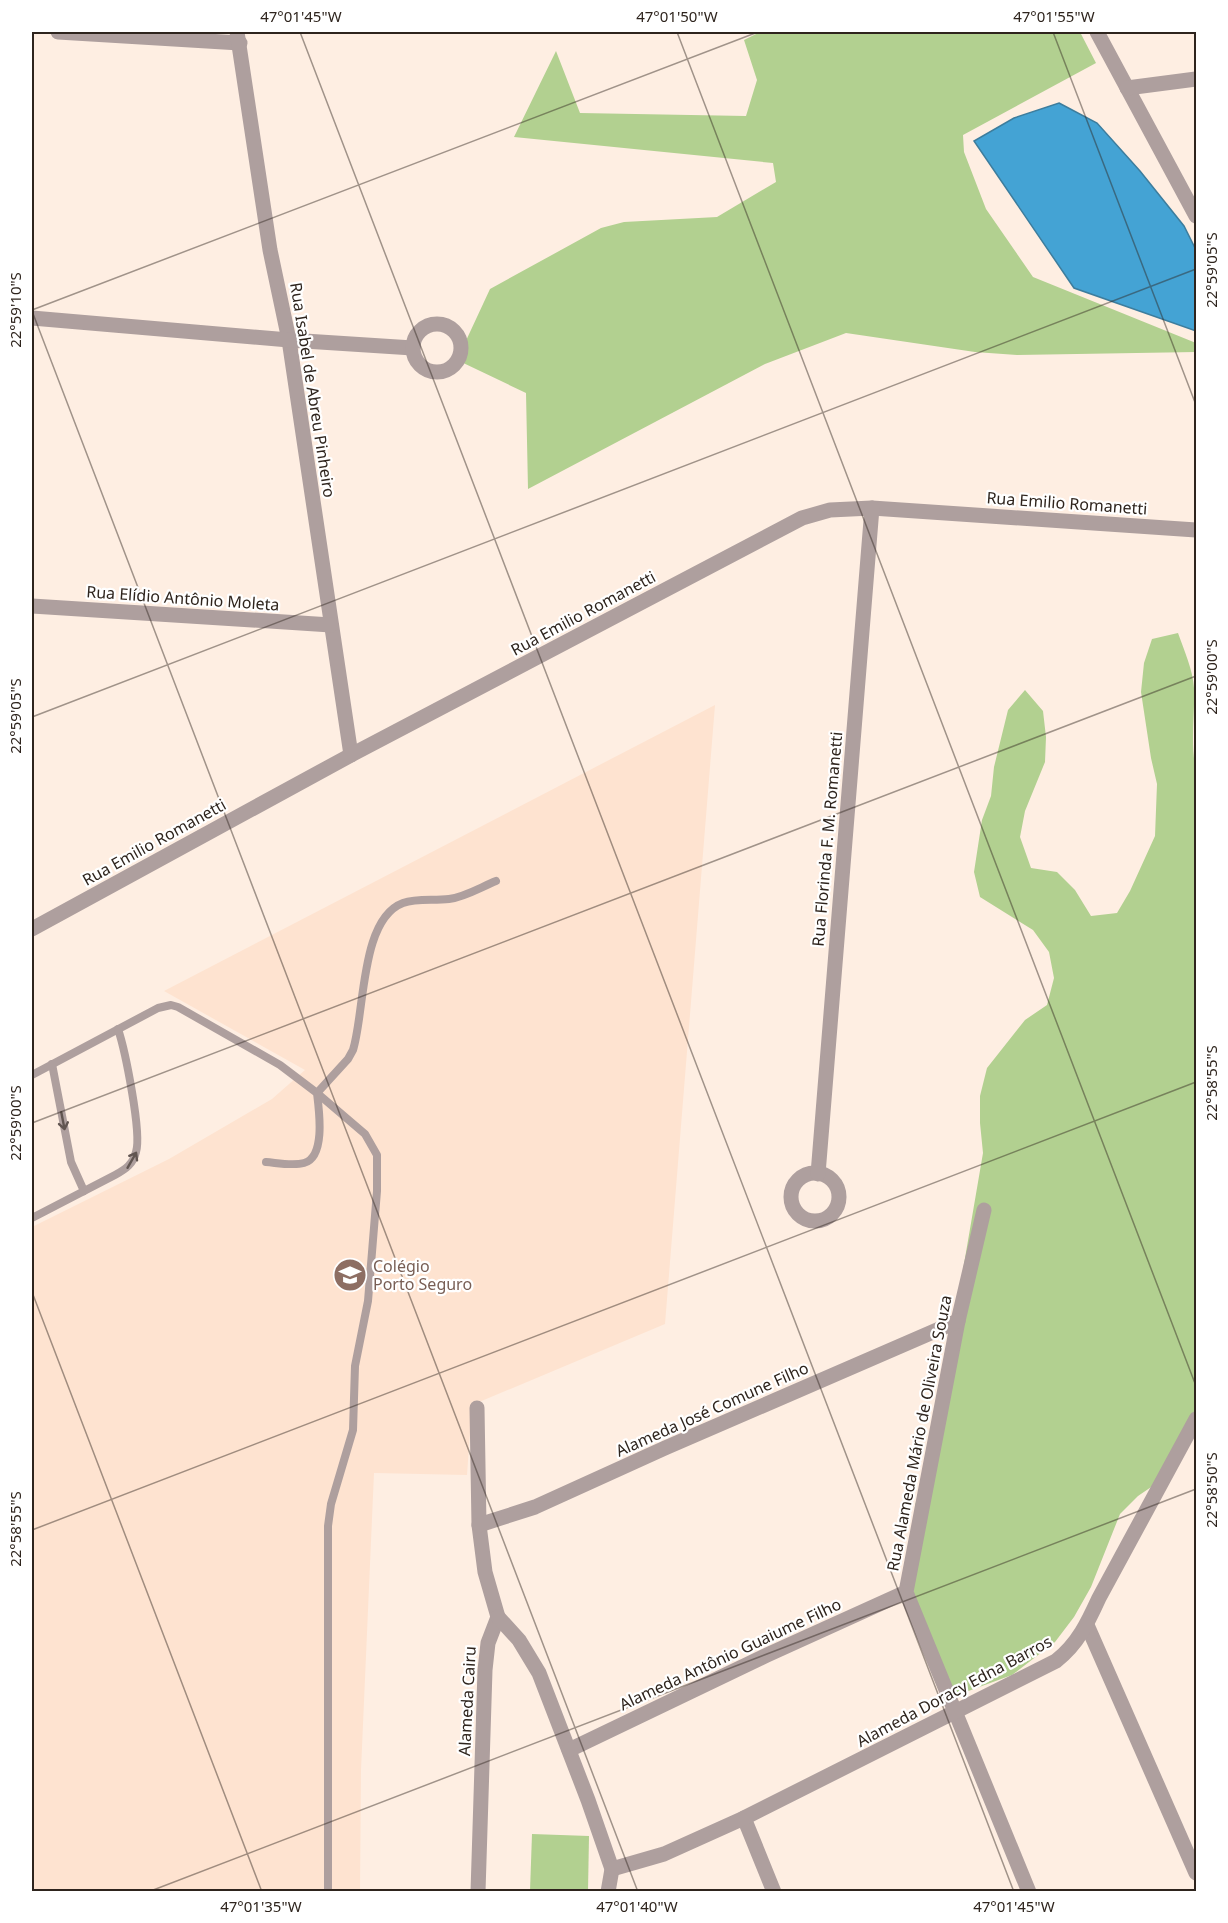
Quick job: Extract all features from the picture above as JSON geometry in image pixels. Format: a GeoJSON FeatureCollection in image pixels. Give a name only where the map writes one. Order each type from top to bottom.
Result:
{"type":"FeatureCollection","features":[{"type":"Feature","properties":{"kind":"street"},"geometry":{"type":"LineString","coordinates":[[58,32],[238,37]]}},
{"type":"Feature","properties":{"kind":"street"},"geometry":{"type":"LineString","coordinates":[[1097,32],[1197,216]]}},
{"type":"Feature","properties":{"kind":"street","name":"Rua Isabel de Abreu Pinheiro"},"geometry":{"type":"LineString","coordinates":[[238,37],[270,250],[289,340],[351,754]]}},
{"type":"Feature","properties":{"kind":"street"},"geometry":{"type":"LineString","coordinates":[[1127,88],[1197,79]]}},
{"type":"Feature","properties":{"kind":"street"},"geometry":{"type":"LineString","coordinates":[[32,318],[413,348]]}},
{"type":"Feature","properties":{"kind":"street","name":"Rua Emilio Romanetti"},"geometry":{"type":"LineString","coordinates":[[32,929],[351,754],[802,518],[830,510],[872,508],[1197,530]]}},
{"type":"Feature","properties":{"kind":"street","name":"Rua Florinda F. M. Romanetti"},"geometry":{"type":"LineString","coordinates":[[818,1174],[872,508]]}},
{"type":"Feature","properties":{"kind":"street","name":"Rua Elídio Antônio Moleta"},"geometry":{"type":"LineString","coordinates":[[32,606],[331,625]]}},
{"type":"Feature","properties":{"kind":"street","name":"Rua Alameda Mário de Oliveira Souza"},"geometry":{"type":"LineString","coordinates":[[984,1210],[958,1322],[906,1592],[1029,1892]]}},
{"type":"Feature","properties":{"kind":"street","name":"Alameda José Comune Filho"},"geometry":{"type":"LineString","coordinates":[[479,1525],[535,1507],[665,1448],[958,1322]]}},
{"type":"Feature","properties":{"kind":"street"},"geometry":{"type":"LineString","coordinates":[[477,1408],[479,1525],[485,1572],[498,1617],[519,1640],[539,1673],[569,1750],[612,1869],[608,1892]]}},
{"type":"Feature","properties":{"kind":"street","name":"Alameda Doracy Edna Barros"},"geometry":{"type":"LineString","coordinates":[[612,1869],[664,1854],[744,1818],[1056,1661],[1070,1650],[1086,1625],[1197,1419]]}},
{"type":"Feature","properties":{"kind":"street","name":"Alameda Antônio Guaiume Filho"},"geometry":{"type":"LineString","coordinates":[[569,1750],[767,1655],[906,1592]]}},
{"type":"Feature","properties":{"kind":"street","name":"Alameda Cairu"},"geometry":{"type":"LineString","coordinates":[[478,1892],[485,1670],[488,1643],[498,1617]]}},
{"type":"Feature","properties":{"kind":"street"},"geometry":{"type":"LineString","coordinates":[[1086,1625],[1197,1873]]}},
{"type":"Feature","properties":{"kind":"street"},"geometry":{"type":"LineString","coordinates":[[744,1818],[774,1892]]}},
{"type":"Feature","properties":{"kind":"lane"},"geometry":{"type":"LineString","coordinates":[[316,1094],[348,1059],[353,1050],[371,952],[376,931],[384,917],[400,905],[411,901],[452,899],[496,881]]}},
{"type":"Feature","properties":{"kind":"lane"},"geometry":{"type":"LineString","coordinates":[[32,1074],[158,1008],[171,1005],[280,1065],[365,1134],[377,1155],[377,1191],[368,1301],[355,1366],[353,1431],[331,1504],[328,1526],[328,1892]]}},
{"type":"Feature","properties":{"kind":"lane"},"geometry":{"type":"LineString","coordinates":[[32,1218],[128,1168],[138,1149],[133,1102],[118,1029]]}},
{"type":"Feature","properties":{"kind":"lane"},"geometry":{"type":"LineString","coordinates":[[52,1064],[71,1162],[84,1191]]}},
{"type":"Feature","properties":{"kind":"lane"},"geometry":{"type":"LineString","coordinates":[[266,1162],[298,1164],[309,1161],[315,1156],[320,1115],[316,1094]]}},
{"type":"Feature","properties":{"kind":"shaded area","name":"Colégio Porto Seguro"},"geometry":{"type":"Polygon","coordinates":[[[715,705],[665,1324],[472,1405],[467,1475],[374,1473],[361,1770],[360,1891],[32,1892],[32,1227],[169,1159],[272,1099],[305,1070],[164,991],[715,705]]]}},
{"type":"Feature","properties":{"kind":"green space"},"geometry":{"type":"Polygon","coordinates":[[[760,32],[1080,32],[1096,63],[963,135],[964,152],[986,209],[1033,277],[1196,343],[1196,352],[1017,355],[975,352],[846,333],[765,364],[528,489],[526,393],[457,360],[490,289],[601,228],[624,222],[717,217],[776,182],[773,163],[514,137],[556,51],[580,113],[746,116],[757,80],[744,40],[760,32]]]}},
{"type":"Feature","properties":{"kind":"green space"},"geometry":{"type":"Polygon","coordinates":[[[1178,633],[1193,681],[1193,750],[1196,770],[1196,1415],[1160,1481],[1138,1496],[1120,1514],[1091,1587],[1074,1617],[1055,1642],[1012,1675],[963,1693],[947,1694],[915,1610],[913,1576],[915,1505],[923,1482],[927,1480],[983,1153],[980,1096],[987,1068],[1025,1020],[1047,1005],[1054,978],[1049,952],[1033,930],[980,897],[974,872],[982,820],[991,796],[994,767],[1008,710],[1025,690],[1043,711],[1046,737],[1045,762],[1025,811],[1020,837],[1031,868],[1057,872],[1075,890],[1091,916],[1117,913],[1130,891],[1155,836],[1157,784],[1141,692],[1144,663],[1152,639],[1178,633]]]}},
{"type":"Feature","properties":{"kind":"green space"},"geometry":{"type":"Polygon","coordinates":[[[532,1834],[589,1836],[588,1891],[530,1891],[532,1834]]]}},
{"type":"Feature","properties":{"kind":"water"},"geometry":{"type":"Polygon","coordinates":[[[1059,103],[1097,123],[1140,171],[1184,226],[1196,250],[1196,331],[1074,288],[974,141],[1014,118],[1059,103]]]}},
{"type":"Feature","properties":{"kind":"place","name":"Colégio Porto Seguro"},"geometry":{"type":"Point","coordinates":[350,1275]}}]}
